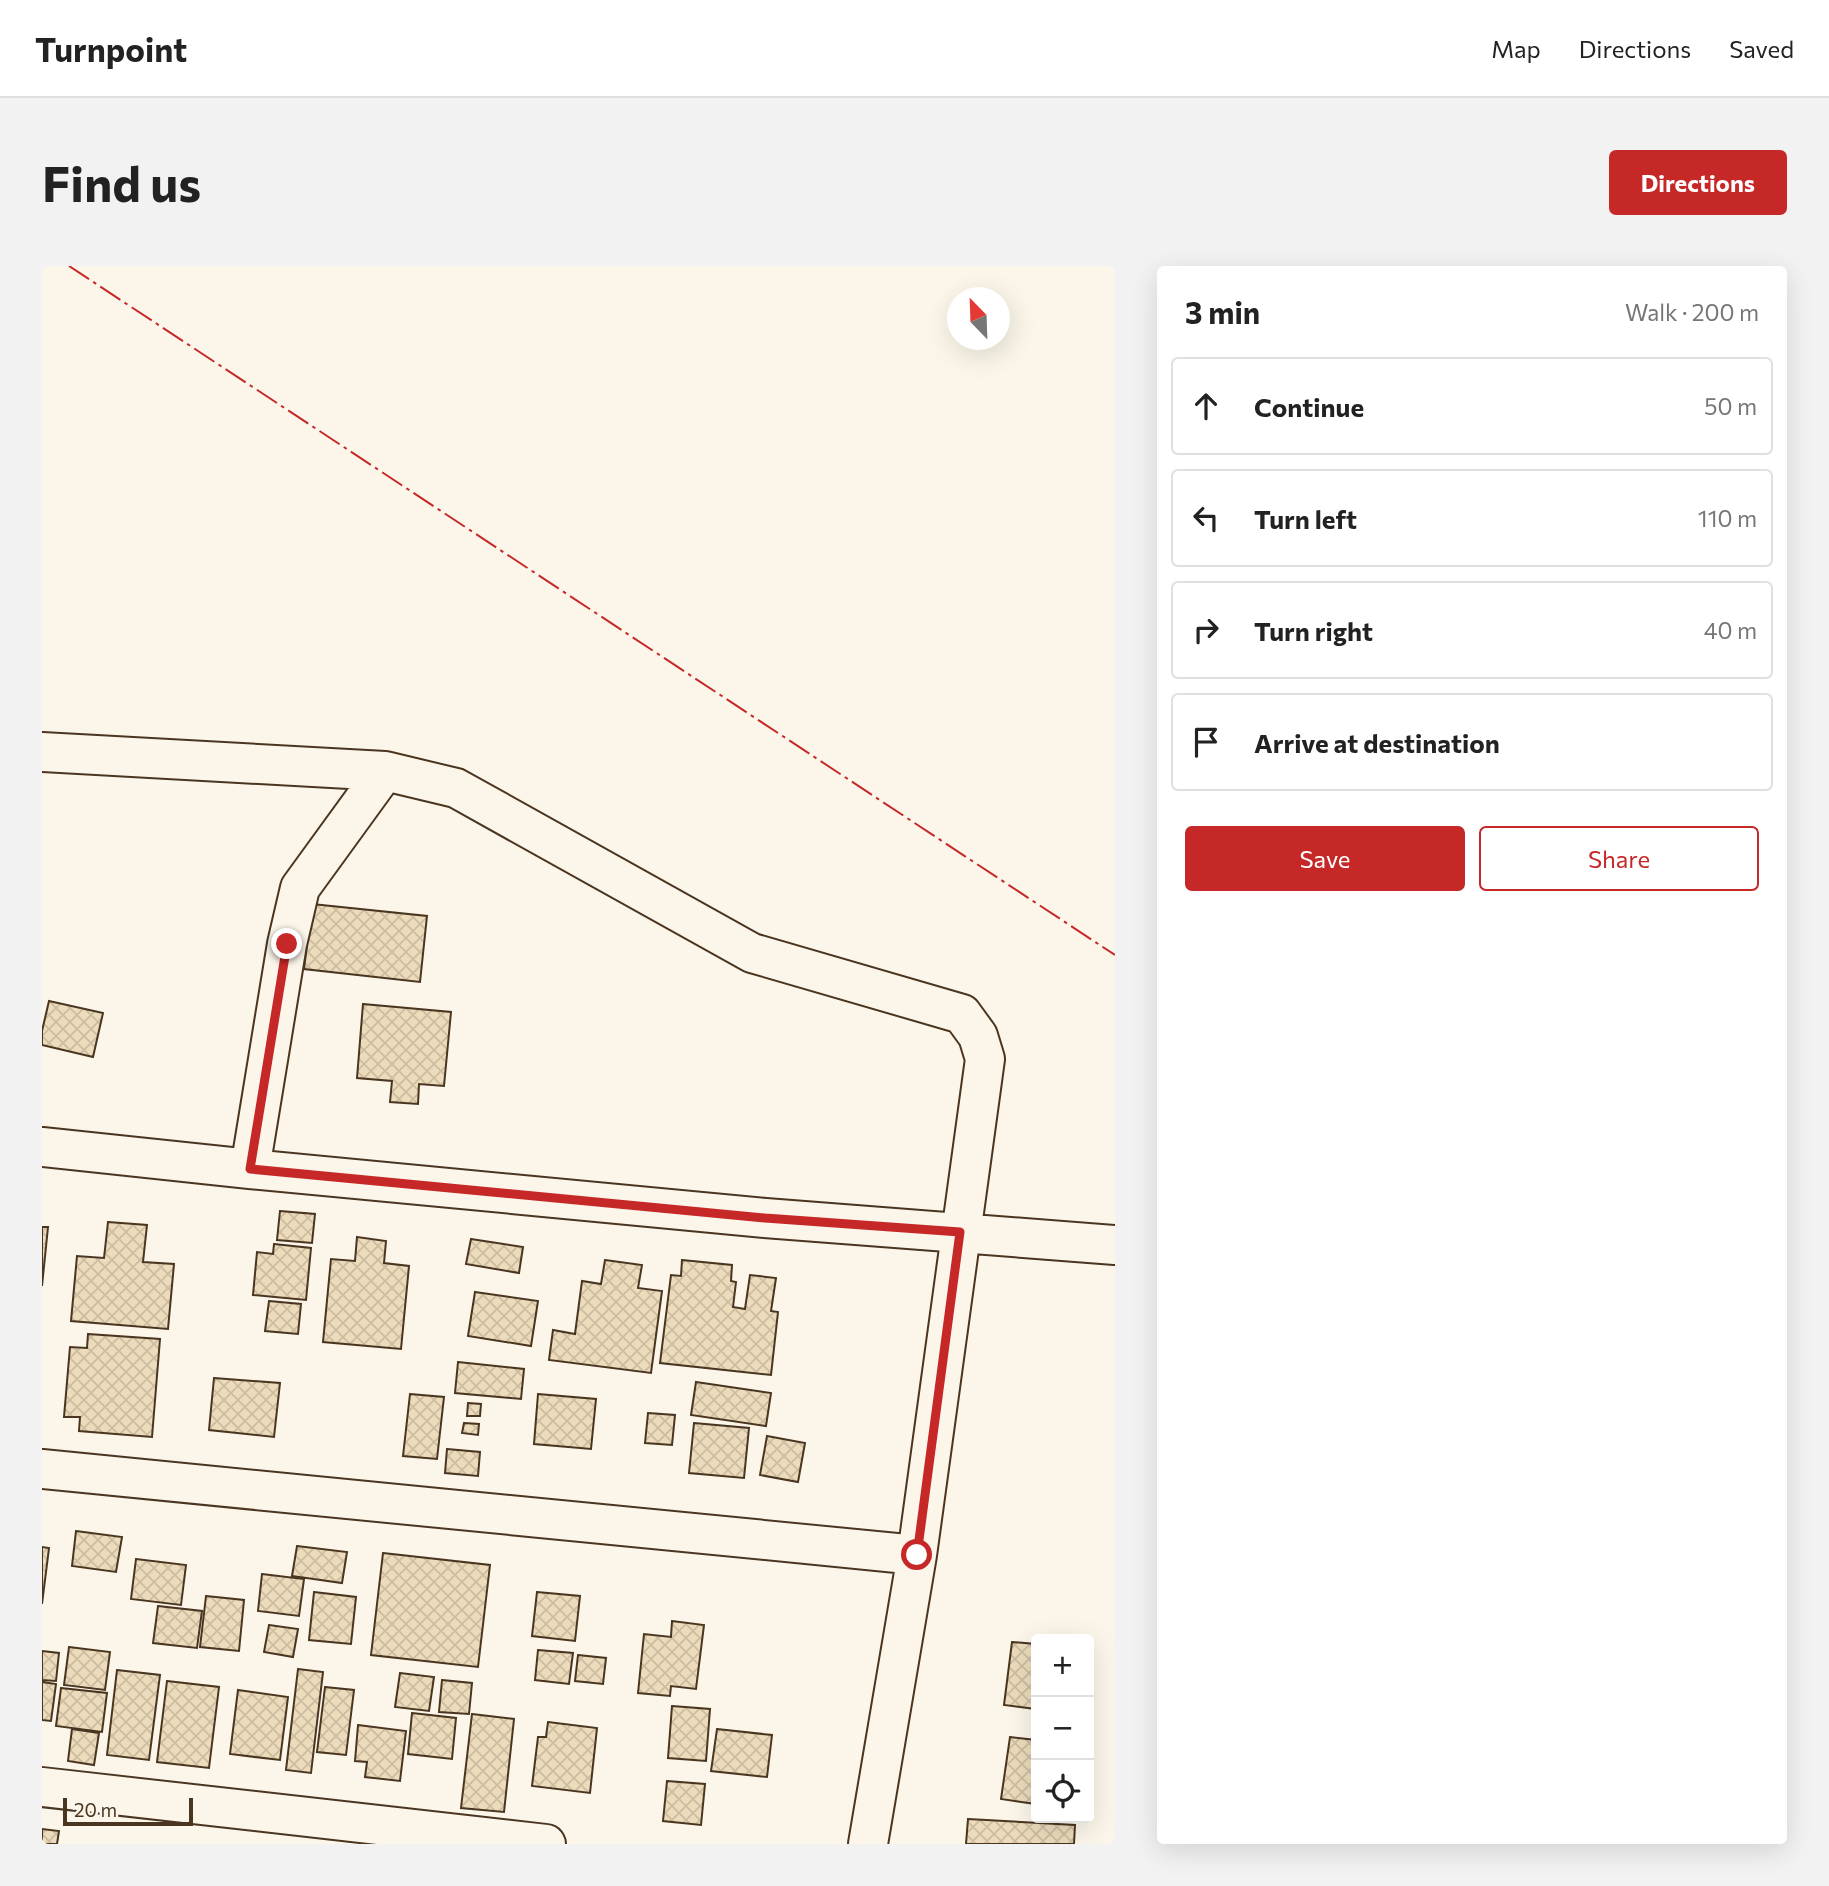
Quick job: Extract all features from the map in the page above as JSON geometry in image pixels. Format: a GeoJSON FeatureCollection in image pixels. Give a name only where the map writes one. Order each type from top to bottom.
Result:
{"type":"FeatureCollection","features":[{"type":"Feature","properties":{"kind":"street"},"geometry":{"type":"LineString","coordinates":[[42,752],[384,771],[456,788],[752,953],[962,1014],[978,1036],[985,1059],[917,1555],[868,1844]]}},
{"type":"Feature","properties":{"kind":"street"},"geometry":{"type":"LineString","coordinates":[[250,1169],[287,944],[300,888],[384,771]]}},
{"type":"Feature","properties":{"kind":"street"},"geometry":{"type":"LineString","coordinates":[[42,1146],[250,1169],[765,1218],[1115,1245]]}},
{"type":"Feature","properties":{"kind":"street"},"geometry":{"type":"LineString","coordinates":[[42,1469],[917,1555]]}},
{"type":"Feature","properties":{"kind":"street"},"geometry":{"type":"LineString","coordinates":[[42,1787],[546,1844]]}},
{"type":"Feature","properties":{"kind":"building"},"geometry":{"type":"Polygon","coordinates":[[[312,904],[427,916],[420,982],[304,969],[312,904]]]}},
{"type":"Feature","properties":{"kind":"building"},"geometry":{"type":"Polygon","coordinates":[[[49,1001],[103,1013],[93,1057],[42,1045],[42,1031],[49,1001]]]}},
{"type":"Feature","properties":{"kind":"building"},"geometry":{"type":"Polygon","coordinates":[[[363,1004],[451,1012],[444,1086],[419,1084],[418,1104],[390,1102],[392,1081],[357,1078],[363,1004]]]}},
{"type":"Feature","properties":{"kind":"building"},"geometry":{"type":"Polygon","coordinates":[[[280,1211],[315,1214],[312,1243],[277,1240],[280,1211]]]}},
{"type":"Feature","properties":{"kind":"building"},"geometry":{"type":"Polygon","coordinates":[[[108,1222],[147,1225],[143,1262],[174,1264],[168,1329],[71,1321],[77,1256],[104,1258],[108,1222]]]}},
{"type":"Feature","properties":{"kind":"building"},"geometry":{"type":"Polygon","coordinates":[[[42,1227],[48,1227],[42,1286],[42,1227]]]}},
{"type":"Feature","properties":{"kind":"building"},"geometry":{"type":"Polygon","coordinates":[[[357,1237],[386,1241],[384,1263],[409,1266],[401,1349],[323,1342],[331,1259],[355,1261],[357,1237]]]}},
{"type":"Feature","properties":{"kind":"building"},"geometry":{"type":"Polygon","coordinates":[[[471,1239],[523,1247],[519,1273],[466,1264],[471,1239]]]}},
{"type":"Feature","properties":{"kind":"building"},"geometry":{"type":"Polygon","coordinates":[[[274,1244],[311,1248],[306,1300],[253,1295],[257,1252],[273,1254],[274,1244]]]}},
{"type":"Feature","properties":{"kind":"building"},"geometry":{"type":"Polygon","coordinates":[[[605,1260],[642,1265],[638,1288],[662,1291],[651,1373],[549,1360],[553,1330],[575,1334],[582,1281],[601,1284],[605,1260]]]}},
{"type":"Feature","properties":{"kind":"building"},"geometry":{"type":"Polygon","coordinates":[[[682,1260],[732,1265],[731,1281],[736,1282],[733,1307],[745,1309],[750,1275],[776,1278],[771,1311],[778,1312],[771,1375],[660,1363],[671,1275],[681,1276],[682,1260]]]}},
{"type":"Feature","properties":{"kind":"building"},"geometry":{"type":"Polygon","coordinates":[[[475,1292],[538,1301],[531,1346],[468,1336],[475,1292]]]}},
{"type":"Feature","properties":{"kind":"building"},"geometry":{"type":"Polygon","coordinates":[[[269,1301],[301,1304],[298,1334],[265,1331],[269,1301]]]}},
{"type":"Feature","properties":{"kind":"building"},"geometry":{"type":"Polygon","coordinates":[[[88,1334],[160,1339],[152,1437],[79,1431],[80,1417],[64,1417],[70,1347],[87,1348],[88,1334]]]}},
{"type":"Feature","properties":{"kind":"building"},"geometry":{"type":"Polygon","coordinates":[[[458,1362],[524,1369],[521,1399],[455,1393],[458,1362]]]}},
{"type":"Feature","properties":{"kind":"building"},"geometry":{"type":"Polygon","coordinates":[[[214,1378],[280,1383],[274,1437],[209,1430],[214,1378]]]}},
{"type":"Feature","properties":{"kind":"building"},"geometry":{"type":"Polygon","coordinates":[[[696,1382],[771,1393],[766,1426],[691,1415],[696,1382]]]}},
{"type":"Feature","properties":{"kind":"building"},"geometry":{"type":"Polygon","coordinates":[[[410,1394],[444,1397],[437,1459],[403,1456],[410,1394]]]}},
{"type":"Feature","properties":{"kind":"building"},"geometry":{"type":"Polygon","coordinates":[[[538,1394],[596,1399],[591,1449],[534,1444],[538,1394]]]}},
{"type":"Feature","properties":{"kind":"building"},"geometry":{"type":"Polygon","coordinates":[[[468,1403],[481,1404],[480,1416],[467,1416],[468,1403]]]}},
{"type":"Feature","properties":{"kind":"building"},"geometry":{"type":"Polygon","coordinates":[[[648,1413],[675,1415],[672,1445],[645,1443],[648,1413]]]}},
{"type":"Feature","properties":{"kind":"building"},"geometry":{"type":"Polygon","coordinates":[[[464,1423],[479,1424],[478,1435],[462,1433],[464,1423]]]}},
{"type":"Feature","properties":{"kind":"building"},"geometry":{"type":"Polygon","coordinates":[[[694,1423],[749,1428],[744,1478],[689,1473],[694,1423]]]}},
{"type":"Feature","properties":{"kind":"building"},"geometry":{"type":"Polygon","coordinates":[[[767,1436],[805,1443],[798,1482],[760,1475],[767,1436]]]}},
{"type":"Feature","properties":{"kind":"building"},"geometry":{"type":"Polygon","coordinates":[[[447,1449],[480,1452],[478,1476],[445,1473],[447,1449]]]}},
{"type":"Feature","properties":{"kind":"building"},"geometry":{"type":"Polygon","coordinates":[[[76,1531],[122,1537],[116,1572],[72,1566],[76,1531]]]}},
{"type":"Feature","properties":{"kind":"building"},"geometry":{"type":"Polygon","coordinates":[[[297,1546],[347,1552],[342,1583],[292,1576],[297,1546]]]}},
{"type":"Feature","properties":{"kind":"building"},"geometry":{"type":"Polygon","coordinates":[[[42,1547],[49,1548],[42,1604],[42,1547]]]}},
{"type":"Feature","properties":{"kind":"building"},"geometry":{"type":"Polygon","coordinates":[[[383,1553],[490,1565],[478,1667],[371,1655],[383,1553]]]}},
{"type":"Feature","properties":{"kind":"building"},"geometry":{"type":"Polygon","coordinates":[[[136,1559],[186,1565],[181,1605],[131,1599],[136,1559]]]}},
{"type":"Feature","properties":{"kind":"building"},"geometry":{"type":"Polygon","coordinates":[[[262,1574],[304,1579],[299,1616],[258,1611],[262,1574]]]}},
{"type":"Feature","properties":{"kind":"building"},"geometry":{"type":"Polygon","coordinates":[[[314,1592],[356,1597],[351,1644],[309,1640],[314,1592]]]}},
{"type":"Feature","properties":{"kind":"building"},"geometry":{"type":"Polygon","coordinates":[[[537,1592],[580,1596],[575,1641],[532,1636],[537,1592]]]}},
{"type":"Feature","properties":{"kind":"building"},"geometry":{"type":"Polygon","coordinates":[[[206,1596],[244,1600],[239,1651],[200,1647],[206,1596]]]}},
{"type":"Feature","properties":{"kind":"building"},"geometry":{"type":"Polygon","coordinates":[[[158,1606],[202,1611],[197,1648],[153,1643],[158,1606]]]}},
{"type":"Feature","properties":{"kind":"building"},"geometry":{"type":"Polygon","coordinates":[[[672,1621],[704,1625],[696,1689],[671,1686],[670,1696],[638,1693],[644,1634],[671,1637],[672,1621]]]}},
{"type":"Feature","properties":{"kind":"building"},"geometry":{"type":"Polygon","coordinates":[[[269,1625],[298,1629],[293,1657],[264,1652],[269,1625]]]}},
{"type":"Feature","properties":{"kind":"building"},"geometry":{"type":"Polygon","coordinates":[[[1012,1642],[1031,1644],[1031,1708],[1004,1705],[1012,1642]]]}},
{"type":"Feature","properties":{"kind":"building"},"geometry":{"type":"Polygon","coordinates":[[[69,1647],[110,1652],[105,1690],[64,1685],[69,1647]]]}},
{"type":"Feature","properties":{"kind":"building"},"geometry":{"type":"Polygon","coordinates":[[[538,1650],[573,1653],[569,1684],[535,1680],[538,1650]]]}},
{"type":"Feature","properties":{"kind":"building"},"geometry":{"type":"Polygon","coordinates":[[[42,1651],[59,1653],[56,1681],[42,1680],[42,1651]]]}},
{"type":"Feature","properties":{"kind":"building"},"geometry":{"type":"Polygon","coordinates":[[[578,1655],[606,1658],[603,1684],[575,1681],[578,1655]]]}},
{"type":"Feature","properties":{"kind":"building"},"geometry":{"type":"Polygon","coordinates":[[[298,1669],[323,1672],[311,1773],[286,1770],[298,1669]]]}},
{"type":"Feature","properties":{"kind":"building"},"geometry":{"type":"Polygon","coordinates":[[[117,1670],[160,1675],[149,1760],[107,1755],[117,1670]]]}},
{"type":"Feature","properties":{"kind":"building"},"geometry":{"type":"Polygon","coordinates":[[[400,1673],[434,1677],[429,1711],[395,1707],[400,1673]]]}},
{"type":"Feature","properties":{"kind":"building"},"geometry":{"type":"Polygon","coordinates":[[[442,1680],[472,1683],[469,1714],[439,1712],[442,1680]]]}},
{"type":"Feature","properties":{"kind":"building"},"geometry":{"type":"Polygon","coordinates":[[[167,1681],[219,1687],[209,1768],[157,1762],[167,1681]]]}},
{"type":"Feature","properties":{"kind":"building"},"geometry":{"type":"Polygon","coordinates":[[[42,1682],[56,1684],[51,1721],[42,1720],[42,1682]]]}},
{"type":"Feature","properties":{"kind":"building"},"geometry":{"type":"Polygon","coordinates":[[[325,1687],[354,1690],[346,1755],[317,1752],[325,1687]]]}},
{"type":"Feature","properties":{"kind":"building"},"geometry":{"type":"Polygon","coordinates":[[[61,1688],[107,1693],[102,1732],[56,1726],[61,1688]]]}},
{"type":"Feature","properties":{"kind":"building"},"geometry":{"type":"Polygon","coordinates":[[[238,1690],[288,1697],[280,1760],[230,1754],[238,1690]]]}},
{"type":"Feature","properties":{"kind":"building"},"geometry":{"type":"Polygon","coordinates":[[[672,1706],[710,1709],[706,1761],[668,1758],[672,1706]]]}},
{"type":"Feature","properties":{"kind":"building"},"geometry":{"type":"Polygon","coordinates":[[[412,1713],[456,1718],[452,1759],[408,1754],[412,1713]]]}},
{"type":"Feature","properties":{"kind":"building"},"geometry":{"type":"Polygon","coordinates":[[[472,1714],[514,1719],[504,1812],[461,1808],[472,1714]]]}},
{"type":"Feature","properties":{"kind":"building"},"geometry":{"type":"Polygon","coordinates":[[[548,1722],[597,1728],[590,1793],[532,1786],[538,1737],[546,1737],[548,1722]]]}},
{"type":"Feature","properties":{"kind":"building"},"geometry":{"type":"Polygon","coordinates":[[[358,1725],[406,1731],[400,1781],[365,1777],[367,1762],[355,1761],[358,1725]]]}},
{"type":"Feature","properties":{"kind":"building"},"geometry":{"type":"Polygon","coordinates":[[[72,1729],[99,1733],[94,1765],[68,1761],[72,1729]]]}},
{"type":"Feature","properties":{"kind":"building"},"geometry":{"type":"Polygon","coordinates":[[[717,1729],[772,1735],[767,1777],[711,1771],[717,1729]]]}},
{"type":"Feature","properties":{"kind":"building"},"geometry":{"type":"Polygon","coordinates":[[[1010,1737],[1031,1739],[1031,1803],[1001,1799],[1010,1737]]]}},
{"type":"Feature","properties":{"kind":"building"},"geometry":{"type":"Polygon","coordinates":[[[667,1781],[705,1784],[701,1825],[663,1821],[667,1781]]]}},
{"type":"Feature","properties":{"kind":"building"},"geometry":{"type":"Polygon","coordinates":[[[968,1819],[1075,1825],[1074,1844],[966,1844],[968,1819]]]}},
{"type":"Feature","properties":{"kind":"building"},"geometry":{"type":"Polygon","coordinates":[[[42,1829],[59,1831],[57,1844],[42,1844],[42,1829]]]}},
{"type":"Feature","properties":{"kind":"power"},"geometry":{"type":"LineString","coordinates":[[69,266],[1115,955]]}},
{"type":"Feature","properties":{"kind":"route"},"geometry":{"type":"LineString","coordinates":[[287,944],[250,1169],[765,1218],[960,1232],[917,1555]]}}]}
